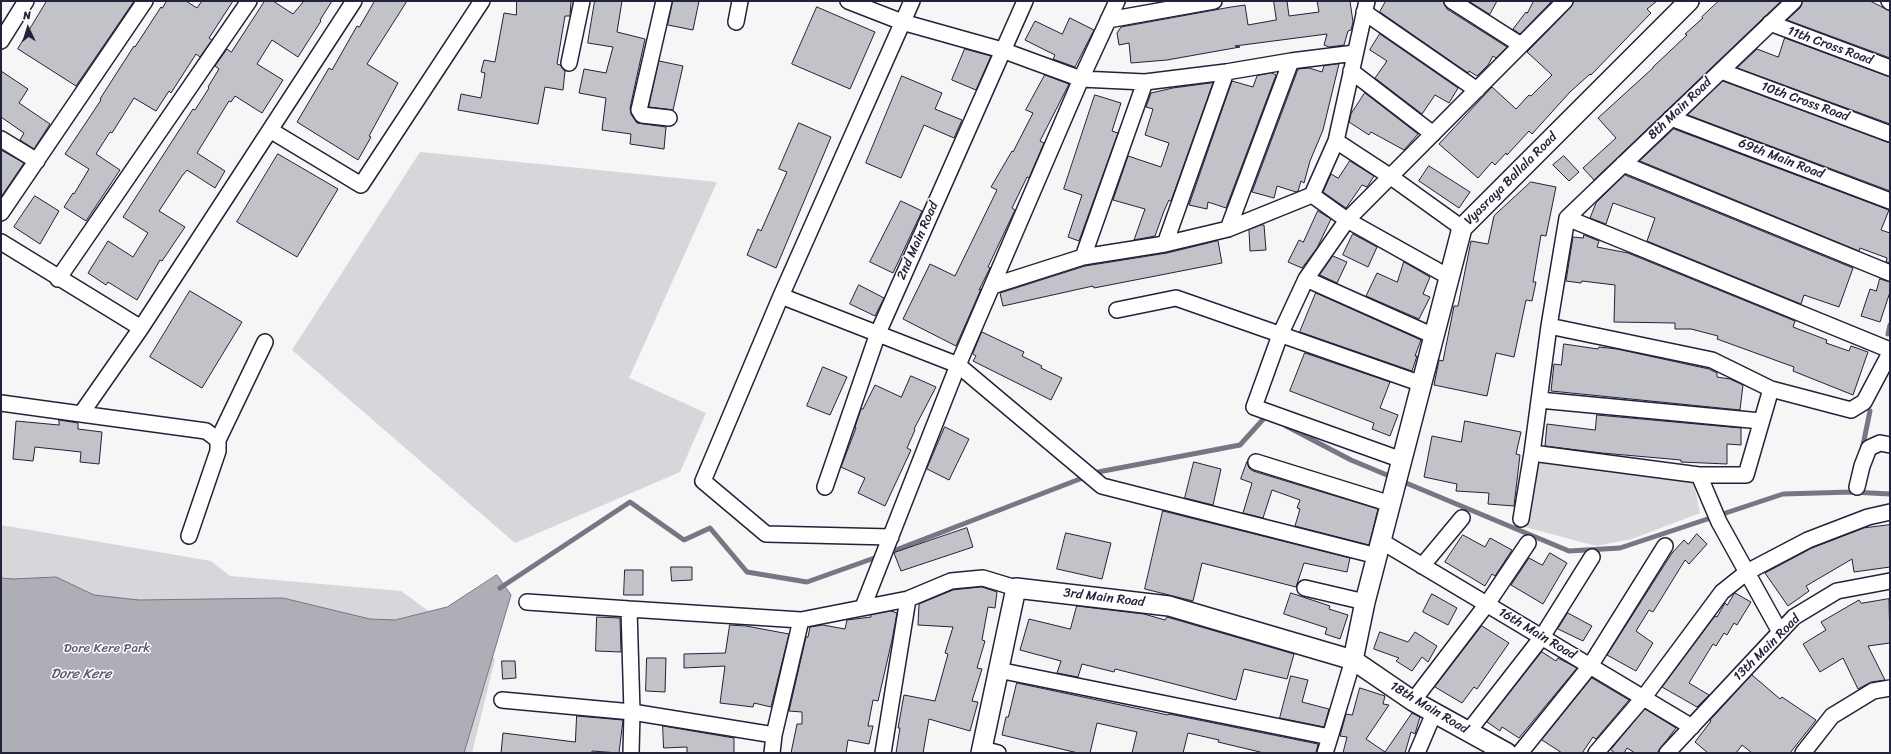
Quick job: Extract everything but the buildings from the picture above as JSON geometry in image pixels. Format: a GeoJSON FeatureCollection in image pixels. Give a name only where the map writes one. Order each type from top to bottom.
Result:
{"type":"FeatureCollection","features":[{"type":"Feature","properties":{"kind":"street"},"geometry":{"type":"LineString","coordinates":[[1,41],[26,1]]}},
{"type":"Feature","properties":{"kind":"street"},"geometry":{"type":"LineString","coordinates":[[1,213],[145,1]]}},
{"type":"Feature","properties":{"kind":"street"},"geometry":{"type":"LineString","coordinates":[[58,279],[249,1]]}},
{"type":"Feature","properties":{"kind":"street"},"geometry":{"type":"LineString","coordinates":[[81,414],[141,328],[354,1]]}},
{"type":"Feature","properties":{"kind":"street"},"geometry":{"type":"LineString","coordinates":[[270,130],[361,185],[482,1]]}},
{"type":"Feature","properties":{"kind":"street"},"geometry":{"type":"LineString","coordinates":[[569,63],[582,1]]}},
{"type":"Feature","properties":{"kind":"street"},"geometry":{"type":"LineString","coordinates":[[664,1],[639,110],[642,114],[670,118]]}},
{"type":"Feature","properties":{"kind":"street"},"geometry":{"type":"LineString","coordinates":[[736,22],[740,1]]}},
{"type":"Feature","properties":{"kind":"street"},"geometry":{"type":"LineString","coordinates":[[848,1],[902,22],[1002,50],[1081,79],[1145,82],[1355,53]]}},
{"type":"Feature","properties":{"kind":"street"},"geometry":{"type":"LineString","coordinates":[[889,541],[766,534],[703,481],[781,296],[912,1]]}},
{"type":"Feature","properties":{"kind":"street","name":"2nd Main Road"},"geometry":{"type":"LineString","coordinates":[[825,487],[878,333],[1025,1]]}},
{"type":"Feature","properties":{"kind":"street"},"geometry":{"type":"LineString","coordinates":[[863,607],[958,365],[1081,79],[1117,1]]}},
{"type":"Feature","properties":{"kind":"street"},"geometry":{"type":"LineString","coordinates":[[1108,20],[1214,1]]}},
{"type":"Feature","properties":{"kind":"street"},"geometry":{"type":"LineString","coordinates":[[1452,1],[1522,45]]}},
{"type":"Feature","properties":{"kind":"street"},"geometry":{"type":"LineString","coordinates":[[1401,467],[1254,406],[1280,335],[1306,279],[1347,220],[1565,1]]}},
{"type":"Feature","properties":{"kind":"street","name":"Vyasraya Ballala Road"},"geometry":{"type":"LineString","coordinates":[[1353,660],[1379,549],[1462,228],[1689,1]]}},
{"type":"Feature","properties":{"kind":"street","name":"8th Main Road"},"geometry":{"type":"LineString","coordinates":[[1567,218],[1794,1]]}},
{"type":"Feature","properties":{"kind":"street"},"geometry":{"type":"LineString","coordinates":[[992,286],[1083,257],[1165,244],[1228,229],[1312,195],[1336,141],[1366,6],[1477,90]]}},
{"type":"Feature","properties":{"kind":"street","name":"11th Cross Road"},"geometry":{"type":"LineString","coordinates":[[1770,23],[1890,68]]}},
{"type":"Feature","properties":{"kind":"street"},"geometry":{"type":"LineString","coordinates":[[1228,229],[1291,61]]}},
{"type":"Feature","properties":{"kind":"street"},"geometry":{"type":"LineString","coordinates":[[1352,71],[1433,134]]}},
{"type":"Feature","properties":{"kind":"street","name":"10th Cross Road"},"geometry":{"type":"LineString","coordinates":[[1721,71],[1890,134]]}},
{"type":"Feature","properties":{"kind":"street"},"geometry":{"type":"LineString","coordinates":[[1165,244],[1226,72]]}},
{"type":"Feature","properties":{"kind":"street"},"geometry":{"type":"LineString","coordinates":[[1083,257],[1145,82]]}},
{"type":"Feature","properties":{"kind":"street","name":"69th Main Road"},"geometry":{"type":"LineString","coordinates":[[1672,118],[1890,201]]}},
{"type":"Feature","properties":{"kind":"street"},"geometry":{"type":"LineString","coordinates":[[1,139],[37,161]]}},
{"type":"Feature","properties":{"kind":"street"},"geometry":{"type":"LineString","coordinates":[[1336,141],[1391,177],[1462,228]]}},
{"type":"Feature","properties":{"kind":"street"},"geometry":{"type":"LineString","coordinates":[[1623,164],[1890,273]]}},
{"type":"Feature","properties":{"kind":"street"},"geometry":{"type":"LineString","coordinates":[[1312,195],[1347,220],[1449,277]]}},
{"type":"Feature","properties":{"kind":"street"},"geometry":{"type":"LineString","coordinates":[[1521,518],[1532,453],[1549,326],[1567,218],[1890,350]]}},
{"type":"Feature","properties":{"kind":"street"},"geometry":{"type":"LineString","coordinates":[[1,242],[58,279],[141,328]]}},
{"type":"Feature","properties":{"kind":"street"},"geometry":{"type":"LineString","coordinates":[[1306,279],[1434,336]]}},
{"type":"Feature","properties":{"kind":"street"},"geometry":{"type":"LineString","coordinates":[[781,296],[958,365]]}},
{"type":"Feature","properties":{"kind":"street"},"geometry":{"type":"LineString","coordinates":[[1117,310],[1176,298],[1422,384]]}},
{"type":"Feature","properties":{"kind":"street"},"geometry":{"type":"LineString","coordinates":[[1549,326],[1712,360],[1770,389],[1851,410],[1864,402],[1890,354]]}},
{"type":"Feature","properties":{"kind":"street"},"geometry":{"type":"LineString","coordinates":[[189,536],[218,450],[218,440],[265,342]]}},
{"type":"Feature","properties":{"kind":"street","name":"16th Main Road"},"geometry":{"type":"LineString","coordinates":[[958,365],[1087,475],[1102,486],[1379,549],[1422,566],[1692,727]]}},
{"type":"Feature","properties":{"kind":"street"},"geometry":{"type":"LineString","coordinates":[[1532,453],[1699,475],[1746,475],[1770,389]]}},
{"type":"Feature","properties":{"kind":"street"},"geometry":{"type":"LineString","coordinates":[[1539,400],[1760,421]]}},
{"type":"Feature","properties":{"kind":"street"},"geometry":{"type":"LineString","coordinates":[[1,403],[206,431],[218,440]]}},
{"type":"Feature","properties":{"kind":"street"},"geometry":{"type":"LineString","coordinates":[[1857,487],[1862,466],[1869,448],[1880,443],[1890,445]]}},
{"type":"Feature","properties":{"kind":"street"},"geometry":{"type":"LineString","coordinates":[[1256,462],[1392,498]]}},
{"type":"Feature","properties":{"kind":"street"},"geometry":{"type":"LineString","coordinates":[[1699,475],[1717,515],[1780,632]]}},
{"type":"Feature","properties":{"kind":"street"},"geometry":{"type":"LineString","coordinates":[[1596,753],[1644,697],[1722,592],[1747,572],[1808,540],[1868,517],[1890,512]]}},
{"type":"Feature","properties":{"kind":"street"},"geometry":{"type":"LineString","coordinates":[[1422,566],[1462,518]]}},
{"type":"Feature","properties":{"kind":"street"},"geometry":{"type":"LineString","coordinates":[[1413,701],[1487,604],[1528,543]]}},
{"type":"Feature","properties":{"kind":"street"},"geometry":{"type":"LineString","coordinates":[[1520,753],[1590,666],[1666,546]]}},
{"type":"Feature","properties":{"kind":"street"},"geometry":{"type":"LineString","coordinates":[[1468,732],[1542,637],[1592,557]]}},
{"type":"Feature","properties":{"kind":"street"},"geometry":{"type":"LineString","coordinates":[[527,602],[801,620],[908,599],[950,581],[983,578],[1016,588],[998,670],[987,752]]}},
{"type":"Feature","properties":{"kind":"street","name":"13th Main Road"},"geometry":{"type":"LineString","coordinates":[[1667,753],[1794,617],[1837,591],[1890,580]]}},
{"type":"Feature","properties":{"kind":"street","name":"3rd Main Road"},"geometry":{"type":"LineString","coordinates":[[1016,588],[1169,606],[1353,660]]}},
{"type":"Feature","properties":{"kind":"street"},"geometry":{"type":"LineString","coordinates":[[1305,588],[1366,602]]}},
{"type":"Feature","properties":{"kind":"street"},"geometry":{"type":"LineString","coordinates":[[884,753],[908,599]]}},
{"type":"Feature","properties":{"kind":"street"},"geometry":{"type":"LineString","coordinates":[[629,609],[632,712],[631,753]]}},
{"type":"Feature","properties":{"kind":"street"},"geometry":{"type":"LineString","coordinates":[[772,753],[774,734],[801,620]]}},
{"type":"Feature","properties":{"kind":"street"},"geometry":{"type":"LineString","coordinates":[[1325,753],[1353,660]]}},
{"type":"Feature","properties":{"kind":"street","name":"18th Main Road"},"geometry":{"type":"LineString","coordinates":[[1353,660],[1413,701],[1507,753]]}},
{"type":"Feature","properties":{"kind":"street"},"geometry":{"type":"LineString","coordinates":[[998,670],[1330,737]]}},
{"type":"Feature","properties":{"kind":"street"},"geometry":{"type":"LineString","coordinates":[[1803,753],[1832,716],[1873,691],[1890,688]]}},
{"type":"Feature","properties":{"kind":"street"},"geometry":{"type":"LineString","coordinates":[[502,700],[632,712],[774,734]]}},
{"type":"Feature","properties":{"kind":"street"},"geometry":{"type":"LineString","coordinates":[[1417,753],[1434,713]]}},
{"type":"Feature","properties":{"kind":"green space"},"geometry":{"type":"Polygon","coordinates":[[[420,152],[717,182],[629,378],[706,413],[680,472],[515,543],[292,350],[420,152]]]}},
{"type":"Feature","properties":{"kind":"green space"},"geometry":{"type":"Polygon","coordinates":[[[1538,459],[1693,478],[1700,513],[1632,539],[1596,546],[1525,527],[1538,459]]]}},
{"type":"Feature","properties":{"kind":"green space","name":"Dore Kere"},"geometry":{"type":"Polygon","coordinates":[[[1,525],[211,561],[230,576],[401,591],[495,659],[472,753],[1,753],[1,525]]]}},
{"type":"Feature","properties":{"kind":"water","name":"Dore Kere"},"geometry":{"type":"Polygon","coordinates":[[[497,575],[511,595],[464,753],[1,753],[1,578],[13,579],[56,577],[94,595],[139,600],[283,598],[370,619],[395,620],[447,607],[497,575]]]}},
{"type":"Feature","properties":{"kind":"waterway"},"geometry":{"type":"LineString","coordinates":[[1888,334],[1890,325]]}},
{"type":"Feature","properties":{"kind":"waterway"},"geometry":{"type":"LineString","coordinates":[[1862,450],[1870,411]]}},
{"type":"Feature","properties":{"kind":"waterway"},"geometry":{"type":"LineString","coordinates":[[888,553],[1098,472],[1240,445],[1267,415],[1269,416]]}},
{"type":"Feature","properties":{"kind":"waterway"},"geometry":{"type":"LineString","coordinates":[[1286,426],[1351,460],[1569,551],[1620,548],[1783,494],[1852,492],[1890,494]]}},
{"type":"Feature","properties":{"kind":"waterway"},"geometry":{"type":"LineString","coordinates":[[500,588],[630,502],[684,540],[710,528],[747,572],[807,582],[880,556]]}},
{"type":"Feature","properties":{"kind":"park label","name":"Dore Kere Park"},"geometry":{"type":"Point","coordinates":[107,649]}}]}
